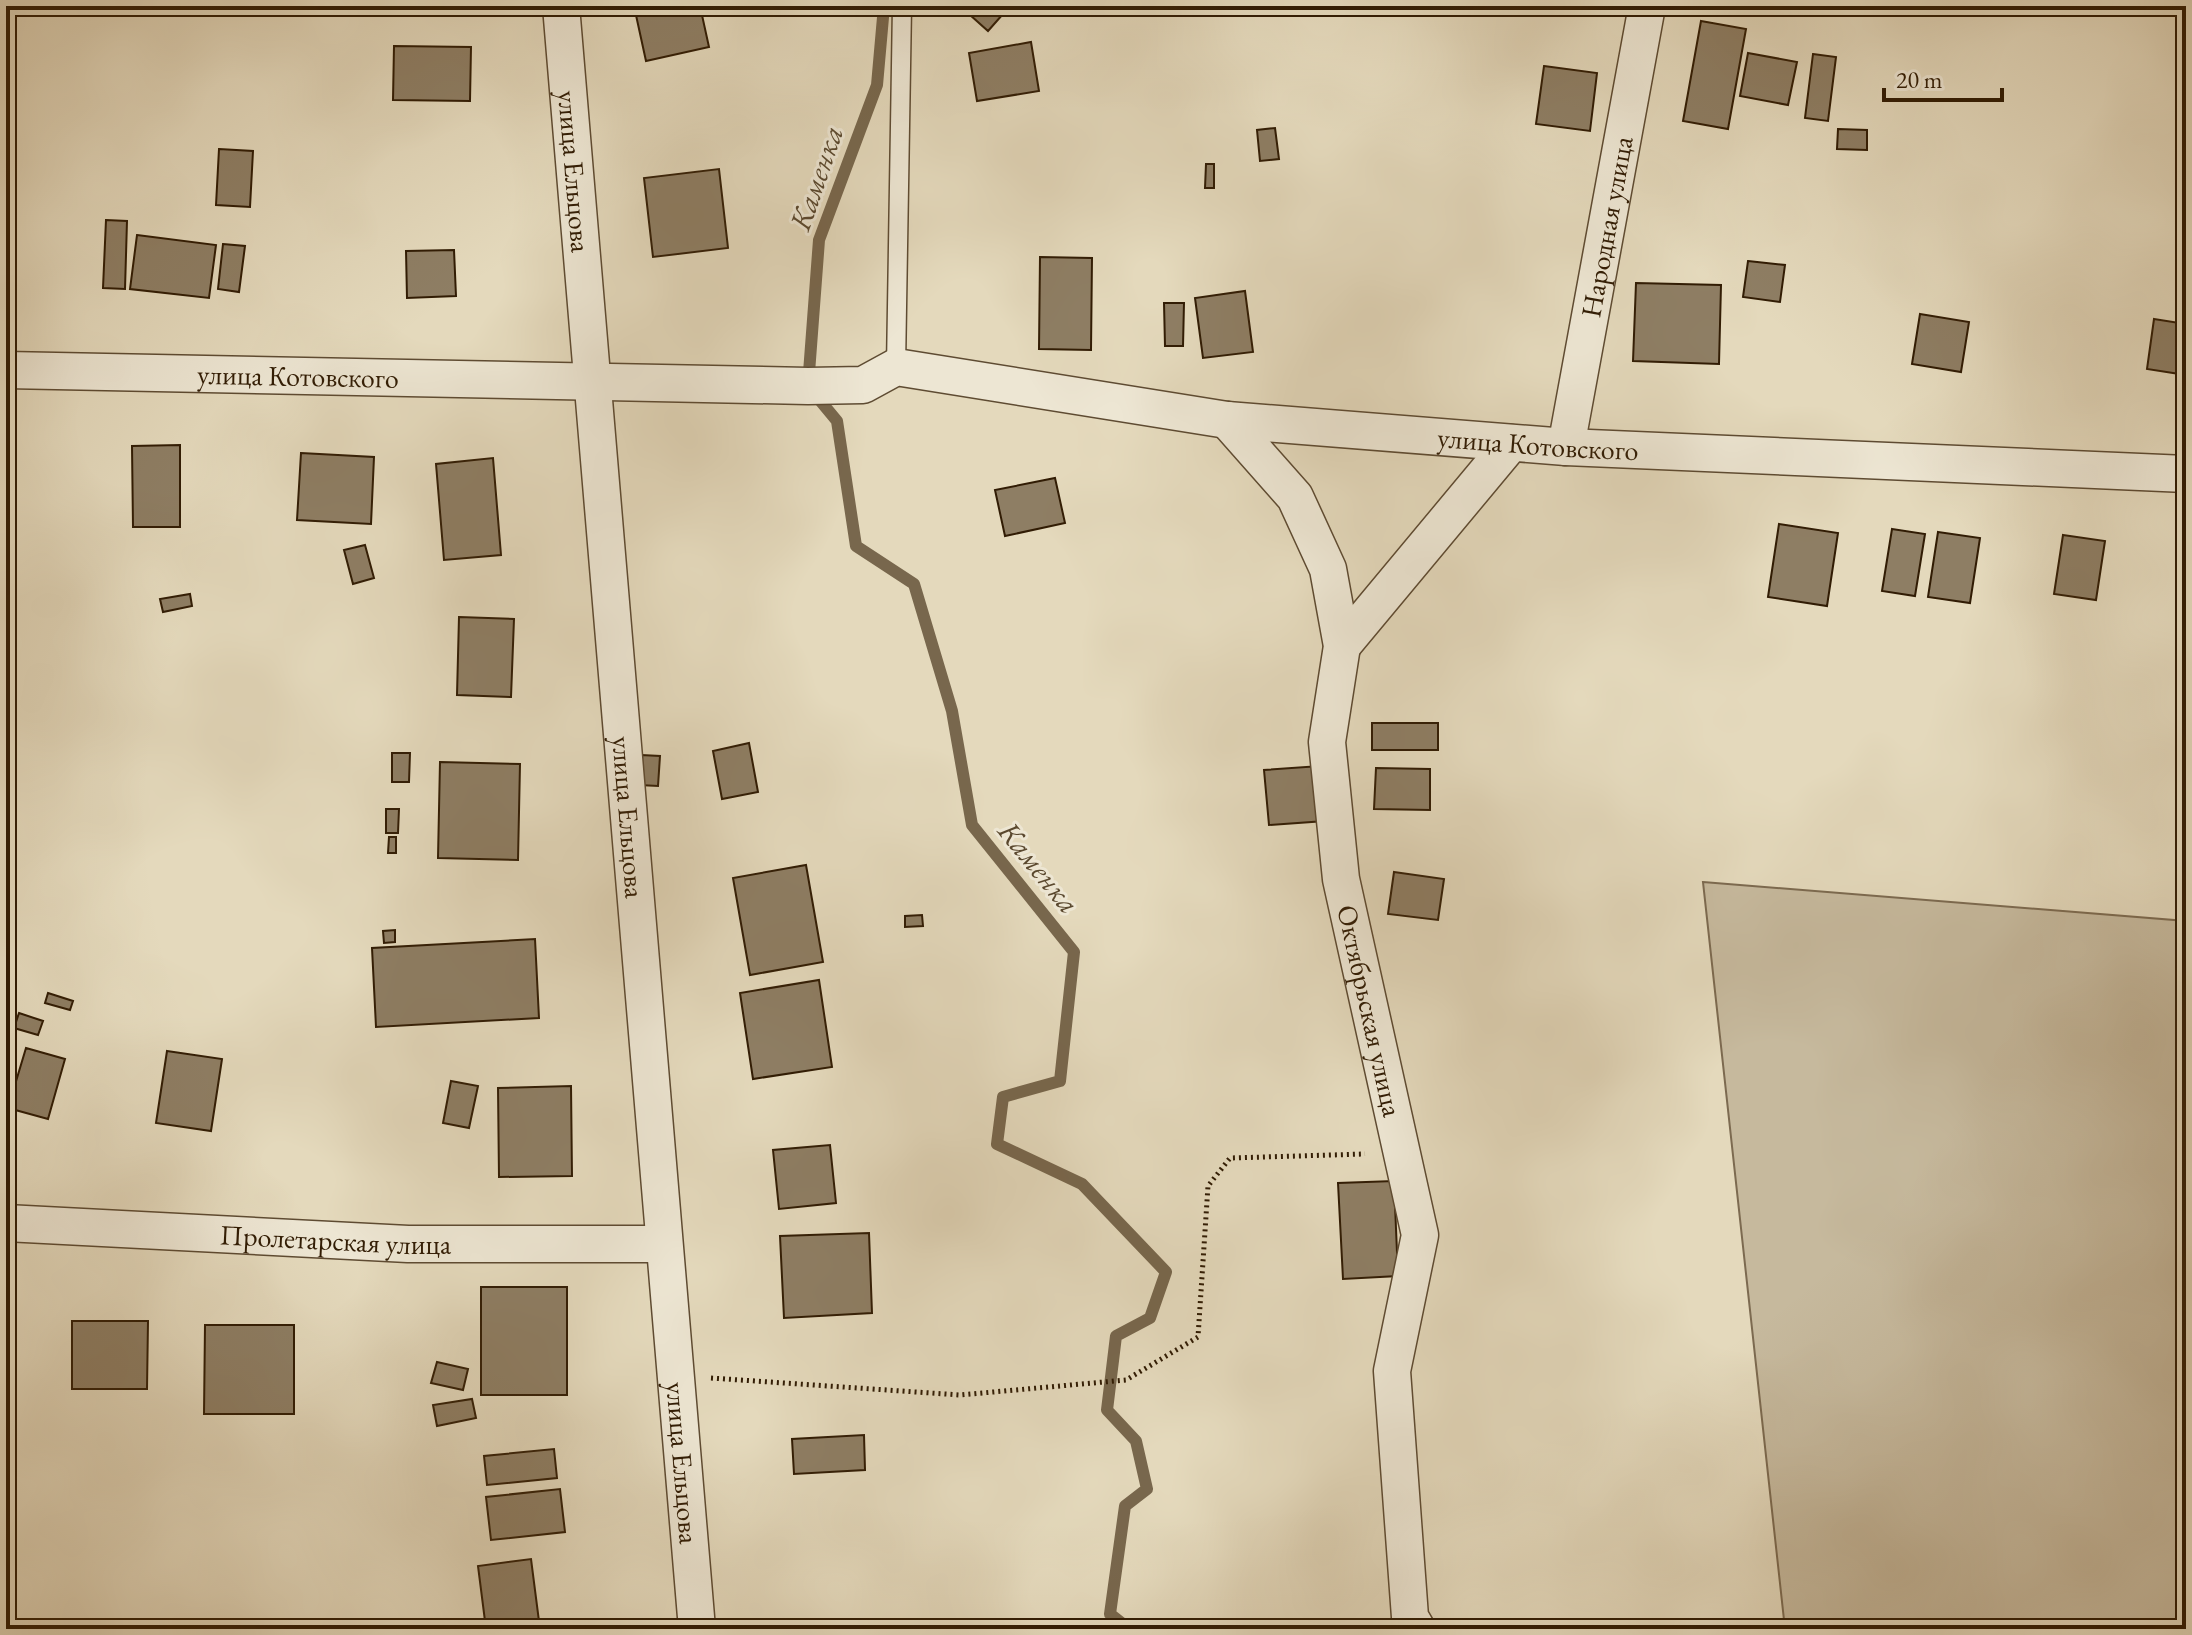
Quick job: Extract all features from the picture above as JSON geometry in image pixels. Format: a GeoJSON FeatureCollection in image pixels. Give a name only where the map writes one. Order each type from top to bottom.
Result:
{"type":"FeatureCollection","features":[{"type":"Feature","properties":{"kind":"street","name":"улица Ельцова"},"geometry":{"type":"LineString","coordinates":[[561,6],[697,1629]]}},
{"type":"Feature","properties":{"kind":"street","name":"Народная улица"},"geometry":{"type":"LineString","coordinates":[[1566,447],[1647,6]]}},
{"type":"Feature","properties":{"kind":"street","name":"улица Котовского"},"geometry":{"type":"LineString","coordinates":[[6,370],[795,386],[863,385],[896,367],[1227,420],[1566,447],[2186,474]]}},
{"type":"Feature","properties":{"kind":"street","name":"Октябрьская улица"},"geometry":{"type":"LineString","coordinates":[[1227,420],[1295,497],[1328,569],[1342,646],[1327,742],[1341,879],[1420,1235],[1392,1371],[1410,1617],[1417,1629]]}},
{"type":"Feature","properties":{"kind":"street"},"geometry":{"type":"LineString","coordinates":[[1342,646],[1511,443]]}},
{"type":"Feature","properties":{"kind":"street","name":"Пролетарская улица"},"geometry":{"type":"LineString","coordinates":[[6,1223],[408,1244],[664,1244]]}},
{"type":"Feature","properties":{"kind":"lane"},"geometry":{"type":"LineString","coordinates":[[896,367],[902,6]]}},
{"type":"Feature","properties":{"kind":"path"},"geometry":{"type":"LineString","coordinates":[[675,1376],[960,1395],[1126,1380],[1198,1337],[1208,1186],[1230,1158],[1402,1152]]}},
{"type":"Feature","properties":{"kind":"shaded area"},"geometry":{"type":"Polygon","coordinates":[[[1703,882],[2186,921],[2186,1629],[1785,1629],[1703,882]]]}},
{"type":"Feature","properties":{"kind":"building"},"geometry":{"type":"Polygon","coordinates":[[[634,6],[700,6],[709,47],[646,61],[634,6]]]}},
{"type":"Feature","properties":{"kind":"building"},"geometry":{"type":"Polygon","coordinates":[[[960,6],[995,6],[1003,14],[988,31],[960,6]]]}},
{"type":"Feature","properties":{"kind":"building"},"geometry":{"type":"Polygon","coordinates":[[[1701,21],[1746,29],[1728,129],[1683,121],[1701,21]]]}},
{"type":"Feature","properties":{"kind":"building"},"geometry":{"type":"Polygon","coordinates":[[[1031,42],[1039,91],[977,101],[969,53],[1031,42]]]}},
{"type":"Feature","properties":{"kind":"building"},"geometry":{"type":"Polygon","coordinates":[[[394,46],[471,47],[470,101],[393,100],[394,46]]]}},
{"type":"Feature","properties":{"kind":"building"},"geometry":{"type":"Polygon","coordinates":[[[1748,53],[1797,62],[1788,105],[1740,96],[1748,53]]]}},
{"type":"Feature","properties":{"kind":"building"},"geometry":{"type":"Polygon","coordinates":[[[1813,54],[1836,57],[1828,121],[1805,118],[1813,54]]]}},
{"type":"Feature","properties":{"kind":"building"},"geometry":{"type":"Polygon","coordinates":[[[1544,66],[1597,73],[1590,131],[1536,124],[1544,66]]]}},
{"type":"Feature","properties":{"kind":"building"},"geometry":{"type":"Polygon","coordinates":[[[1275,128],[1279,159],[1260,161],[1257,130],[1275,128]]]}},
{"type":"Feature","properties":{"kind":"building"},"geometry":{"type":"Polygon","coordinates":[[[1838,129],[1867,130],[1867,150],[1837,149],[1838,129]]]}},
{"type":"Feature","properties":{"kind":"building"},"geometry":{"type":"Polygon","coordinates":[[[219,149],[253,151],[250,207],[216,205],[219,149]]]}},
{"type":"Feature","properties":{"kind":"building"},"geometry":{"type":"Polygon","coordinates":[[[1206,164],[1214,164],[1214,188],[1205,188],[1206,164]]]}},
{"type":"Feature","properties":{"kind":"building"},"geometry":{"type":"Polygon","coordinates":[[[719,169],[728,248],[653,257],[644,178],[719,169]]]}},
{"type":"Feature","properties":{"kind":"building"},"geometry":{"type":"Polygon","coordinates":[[[106,220],[127,221],[125,289],[103,288],[106,220]]]}},
{"type":"Feature","properties":{"kind":"building"},"geometry":{"type":"Polygon","coordinates":[[[137,235],[216,245],[209,298],[130,289],[137,235]]]}},
{"type":"Feature","properties":{"kind":"building"},"geometry":{"type":"Polygon","coordinates":[[[223,244],[245,246],[239,292],[218,289],[223,244]]]}},
{"type":"Feature","properties":{"kind":"building"},"geometry":{"type":"Polygon","coordinates":[[[454,250],[456,296],[407,298],[406,251],[454,250]]]}},
{"type":"Feature","properties":{"kind":"building"},"geometry":{"type":"Polygon","coordinates":[[[1040,257],[1092,258],[1091,350],[1039,349],[1040,257]]]}},
{"type":"Feature","properties":{"kind":"building"},"geometry":{"type":"Polygon","coordinates":[[[1748,261],[1785,265],[1780,302],[1743,297],[1748,261]]]}},
{"type":"Feature","properties":{"kind":"building"},"geometry":{"type":"Polygon","coordinates":[[[1636,283],[1721,285],[1719,364],[1633,361],[1636,283]]]}},
{"type":"Feature","properties":{"kind":"building"},"geometry":{"type":"Polygon","coordinates":[[[1245,291],[1253,352],[1203,358],[1195,298],[1245,291]]]}},
{"type":"Feature","properties":{"kind":"building"},"geometry":{"type":"Polygon","coordinates":[[[1164,303],[1184,303],[1183,346],[1165,346],[1164,303]]]}},
{"type":"Feature","properties":{"kind":"building"},"geometry":{"type":"Polygon","coordinates":[[[1920,314],[1969,322],[1961,372],[1912,364],[1920,314]]]}},
{"type":"Feature","properties":{"kind":"building"},"geometry":{"type":"Polygon","coordinates":[[[2154,319],[2186,324],[2186,375],[2147,369],[2154,319]]]}},
{"type":"Feature","properties":{"kind":"building"},"geometry":{"type":"Polygon","coordinates":[[[180,445],[180,527],[133,527],[132,446],[180,445]]]}},
{"type":"Feature","properties":{"kind":"building"},"geometry":{"type":"Polygon","coordinates":[[[301,453],[374,457],[371,524],[297,520],[301,453]]]}},
{"type":"Feature","properties":{"kind":"building"},"geometry":{"type":"Polygon","coordinates":[[[493,458],[501,555],[444,560],[436,464],[493,458]]]}},
{"type":"Feature","properties":{"kind":"building"},"geometry":{"type":"Polygon","coordinates":[[[1055,478],[1065,523],[1005,536],[995,490],[1055,478]]]}},
{"type":"Feature","properties":{"kind":"building"},"geometry":{"type":"Polygon","coordinates":[[[1779,524],[1838,533],[1827,606],[1768,597],[1779,524]]]}},
{"type":"Feature","properties":{"kind":"building"},"geometry":{"type":"Polygon","coordinates":[[[1892,529],[1925,534],[1915,596],[1882,591],[1892,529]]]}},
{"type":"Feature","properties":{"kind":"building"},"geometry":{"type":"Polygon","coordinates":[[[1938,532],[1980,538],[1970,603],[1928,597],[1938,532]]]}},
{"type":"Feature","properties":{"kind":"building"},"geometry":{"type":"Polygon","coordinates":[[[2063,535],[2105,541],[2096,600],[2054,594],[2063,535]]]}},
{"type":"Feature","properties":{"kind":"building"},"geometry":{"type":"Polygon","coordinates":[[[365,545],[374,578],[353,584],[344,550],[365,545]]]}},
{"type":"Feature","properties":{"kind":"building"},"geometry":{"type":"Polygon","coordinates":[[[190,594],[192,606],[163,612],[160,599],[190,594]]]}},
{"type":"Feature","properties":{"kind":"building"},"geometry":{"type":"Polygon","coordinates":[[[459,617],[514,619],[511,697],[457,695],[459,617]]]}},
{"type":"Feature","properties":{"kind":"building"},"geometry":{"type":"Polygon","coordinates":[[[1372,723],[1438,723],[1438,750],[1372,750],[1372,723]]]}},
{"type":"Feature","properties":{"kind":"building"},"geometry":{"type":"Polygon","coordinates":[[[749,743],[758,792],[722,799],[713,751],[749,743]]]}},
{"type":"Feature","properties":{"kind":"building"},"geometry":{"type":"Polygon","coordinates":[[[392,753],[410,753],[409,782],[392,782],[392,753]]]}},
{"type":"Feature","properties":{"kind":"building"},"geometry":{"type":"Polygon","coordinates":[[[641,755],[660,756],[658,786],[639,785],[641,755]]]}},
{"type":"Feature","properties":{"kind":"building"},"geometry":{"type":"Polygon","coordinates":[[[440,762],[520,764],[518,860],[438,858],[440,762]]]}},
{"type":"Feature","properties":{"kind":"building"},"geometry":{"type":"Polygon","coordinates":[[[1320,766],[1325,821],[1269,825],[1264,770],[1320,766]]]}},
{"type":"Feature","properties":{"kind":"building"},"geometry":{"type":"Polygon","coordinates":[[[1376,768],[1430,769],[1430,810],[1374,809],[1376,768]]]}},
{"type":"Feature","properties":{"kind":"building"},"geometry":{"type":"Polygon","coordinates":[[[386,809],[399,809],[398,833],[386,833],[386,809]]]}},
{"type":"Feature","properties":{"kind":"building"},"geometry":{"type":"Polygon","coordinates":[[[389,837],[396,837],[396,853],[388,853],[389,837]]]}},
{"type":"Feature","properties":{"kind":"building"},"geometry":{"type":"Polygon","coordinates":[[[806,865],[823,962],[750,975],[733,878],[806,865]]]}},
{"type":"Feature","properties":{"kind":"building"},"geometry":{"type":"Polygon","coordinates":[[[1394,872],[1444,879],[1438,920],[1388,914],[1394,872]]]}},
{"type":"Feature","properties":{"kind":"building"},"geometry":{"type":"Polygon","coordinates":[[[922,915],[923,926],[905,927],[905,916],[922,915]]]}},
{"type":"Feature","properties":{"kind":"building"},"geometry":{"type":"Polygon","coordinates":[[[395,930],[395,942],[384,943],[383,931],[395,930]]]}},
{"type":"Feature","properties":{"kind":"building"},"geometry":{"type":"Polygon","coordinates":[[[535,939],[539,1018],[376,1027],[372,948],[535,939]]]}},
{"type":"Feature","properties":{"kind":"building"},"geometry":{"type":"Polygon","coordinates":[[[819,980],[832,1067],[753,1079],[740,993],[819,980]]]}},
{"type":"Feature","properties":{"kind":"building"},"geometry":{"type":"Polygon","coordinates":[[[48,993],[73,1001],[70,1010],[45,1003],[48,993]]]}},
{"type":"Feature","properties":{"kind":"building"},"geometry":{"type":"Polygon","coordinates":[[[19,1013],[43,1021],[38,1035],[14,1028],[19,1013]]]}},
{"type":"Feature","properties":{"kind":"building"},"geometry":{"type":"Polygon","coordinates":[[[26,1048],[65,1059],[48,1119],[8,1108],[26,1048]]]}},
{"type":"Feature","properties":{"kind":"building"},"geometry":{"type":"Polygon","coordinates":[[[167,1051],[222,1059],[211,1131],[156,1123],[167,1051]]]}},
{"type":"Feature","properties":{"kind":"building"},"geometry":{"type":"Polygon","coordinates":[[[6,1052],[15,1055],[7,1081],[6,1080],[6,1052]]]}},
{"type":"Feature","properties":{"kind":"building"},"geometry":{"type":"Polygon","coordinates":[[[451,1081],[478,1086],[469,1128],[443,1123],[451,1081]]]}},
{"type":"Feature","properties":{"kind":"building"},"geometry":{"type":"Polygon","coordinates":[[[571,1086],[572,1176],[499,1177],[498,1088],[571,1086]]]}},
{"type":"Feature","properties":{"kind":"building"},"geometry":{"type":"Polygon","coordinates":[[[830,1145],[836,1203],[779,1209],[773,1150],[830,1145]]]}},
{"type":"Feature","properties":{"kind":"building"},"geometry":{"type":"Polygon","coordinates":[[[1394,1181],[1398,1276],[1343,1279],[1338,1183],[1394,1181]]]}},
{"type":"Feature","properties":{"kind":"building"},"geometry":{"type":"Polygon","coordinates":[[[869,1233],[872,1313],[784,1318],[780,1236],[869,1233]]]}},
{"type":"Feature","properties":{"kind":"building"},"geometry":{"type":"Polygon","coordinates":[[[481,1287],[567,1287],[567,1395],[481,1395],[481,1287]]]}},
{"type":"Feature","properties":{"kind":"building"},"geometry":{"type":"Polygon","coordinates":[[[72,1321],[148,1321],[147,1389],[72,1389],[72,1321]]]}},
{"type":"Feature","properties":{"kind":"building"},"geometry":{"type":"Polygon","coordinates":[[[205,1325],[294,1325],[294,1414],[204,1414],[205,1325]]]}},
{"type":"Feature","properties":{"kind":"building"},"geometry":{"type":"Polygon","coordinates":[[[437,1362],[468,1369],[463,1390],[431,1383],[437,1362]]]}},
{"type":"Feature","properties":{"kind":"building"},"geometry":{"type":"Polygon","coordinates":[[[472,1399],[476,1418],[437,1426],[433,1405],[472,1399]]]}},
{"type":"Feature","properties":{"kind":"building"},"geometry":{"type":"Polygon","coordinates":[[[864,1435],[865,1470],[794,1474],[792,1439],[864,1435]]]}},
{"type":"Feature","properties":{"kind":"building"},"geometry":{"type":"Polygon","coordinates":[[[554,1449],[557,1478],[487,1485],[484,1456],[554,1449]]]}},
{"type":"Feature","properties":{"kind":"building"},"geometry":{"type":"Polygon","coordinates":[[[560,1489],[565,1532],[491,1540],[486,1497],[560,1489]]]}},
{"type":"Feature","properties":{"kind":"building"},"geometry":{"type":"Polygon","coordinates":[[[531,1559],[540,1629],[486,1629],[478,1566],[531,1559]]]}},
{"type":"Feature","properties":{"kind":"waterway","name":"Каменка"},"geometry":{"type":"LineString","coordinates":[[884,6],[877,85],[819,240],[808,386],[837,421],[856,546],[914,584],[952,711],[972,825],[1074,952],[1060,1081],[1003,1097],[997,1144],[1082,1184],[1166,1272],[1150,1318],[1116,1336],[1107,1410],[1136,1441],[1147,1489],[1125,1506],[1110,1614],[1129,1629]]}}]}
